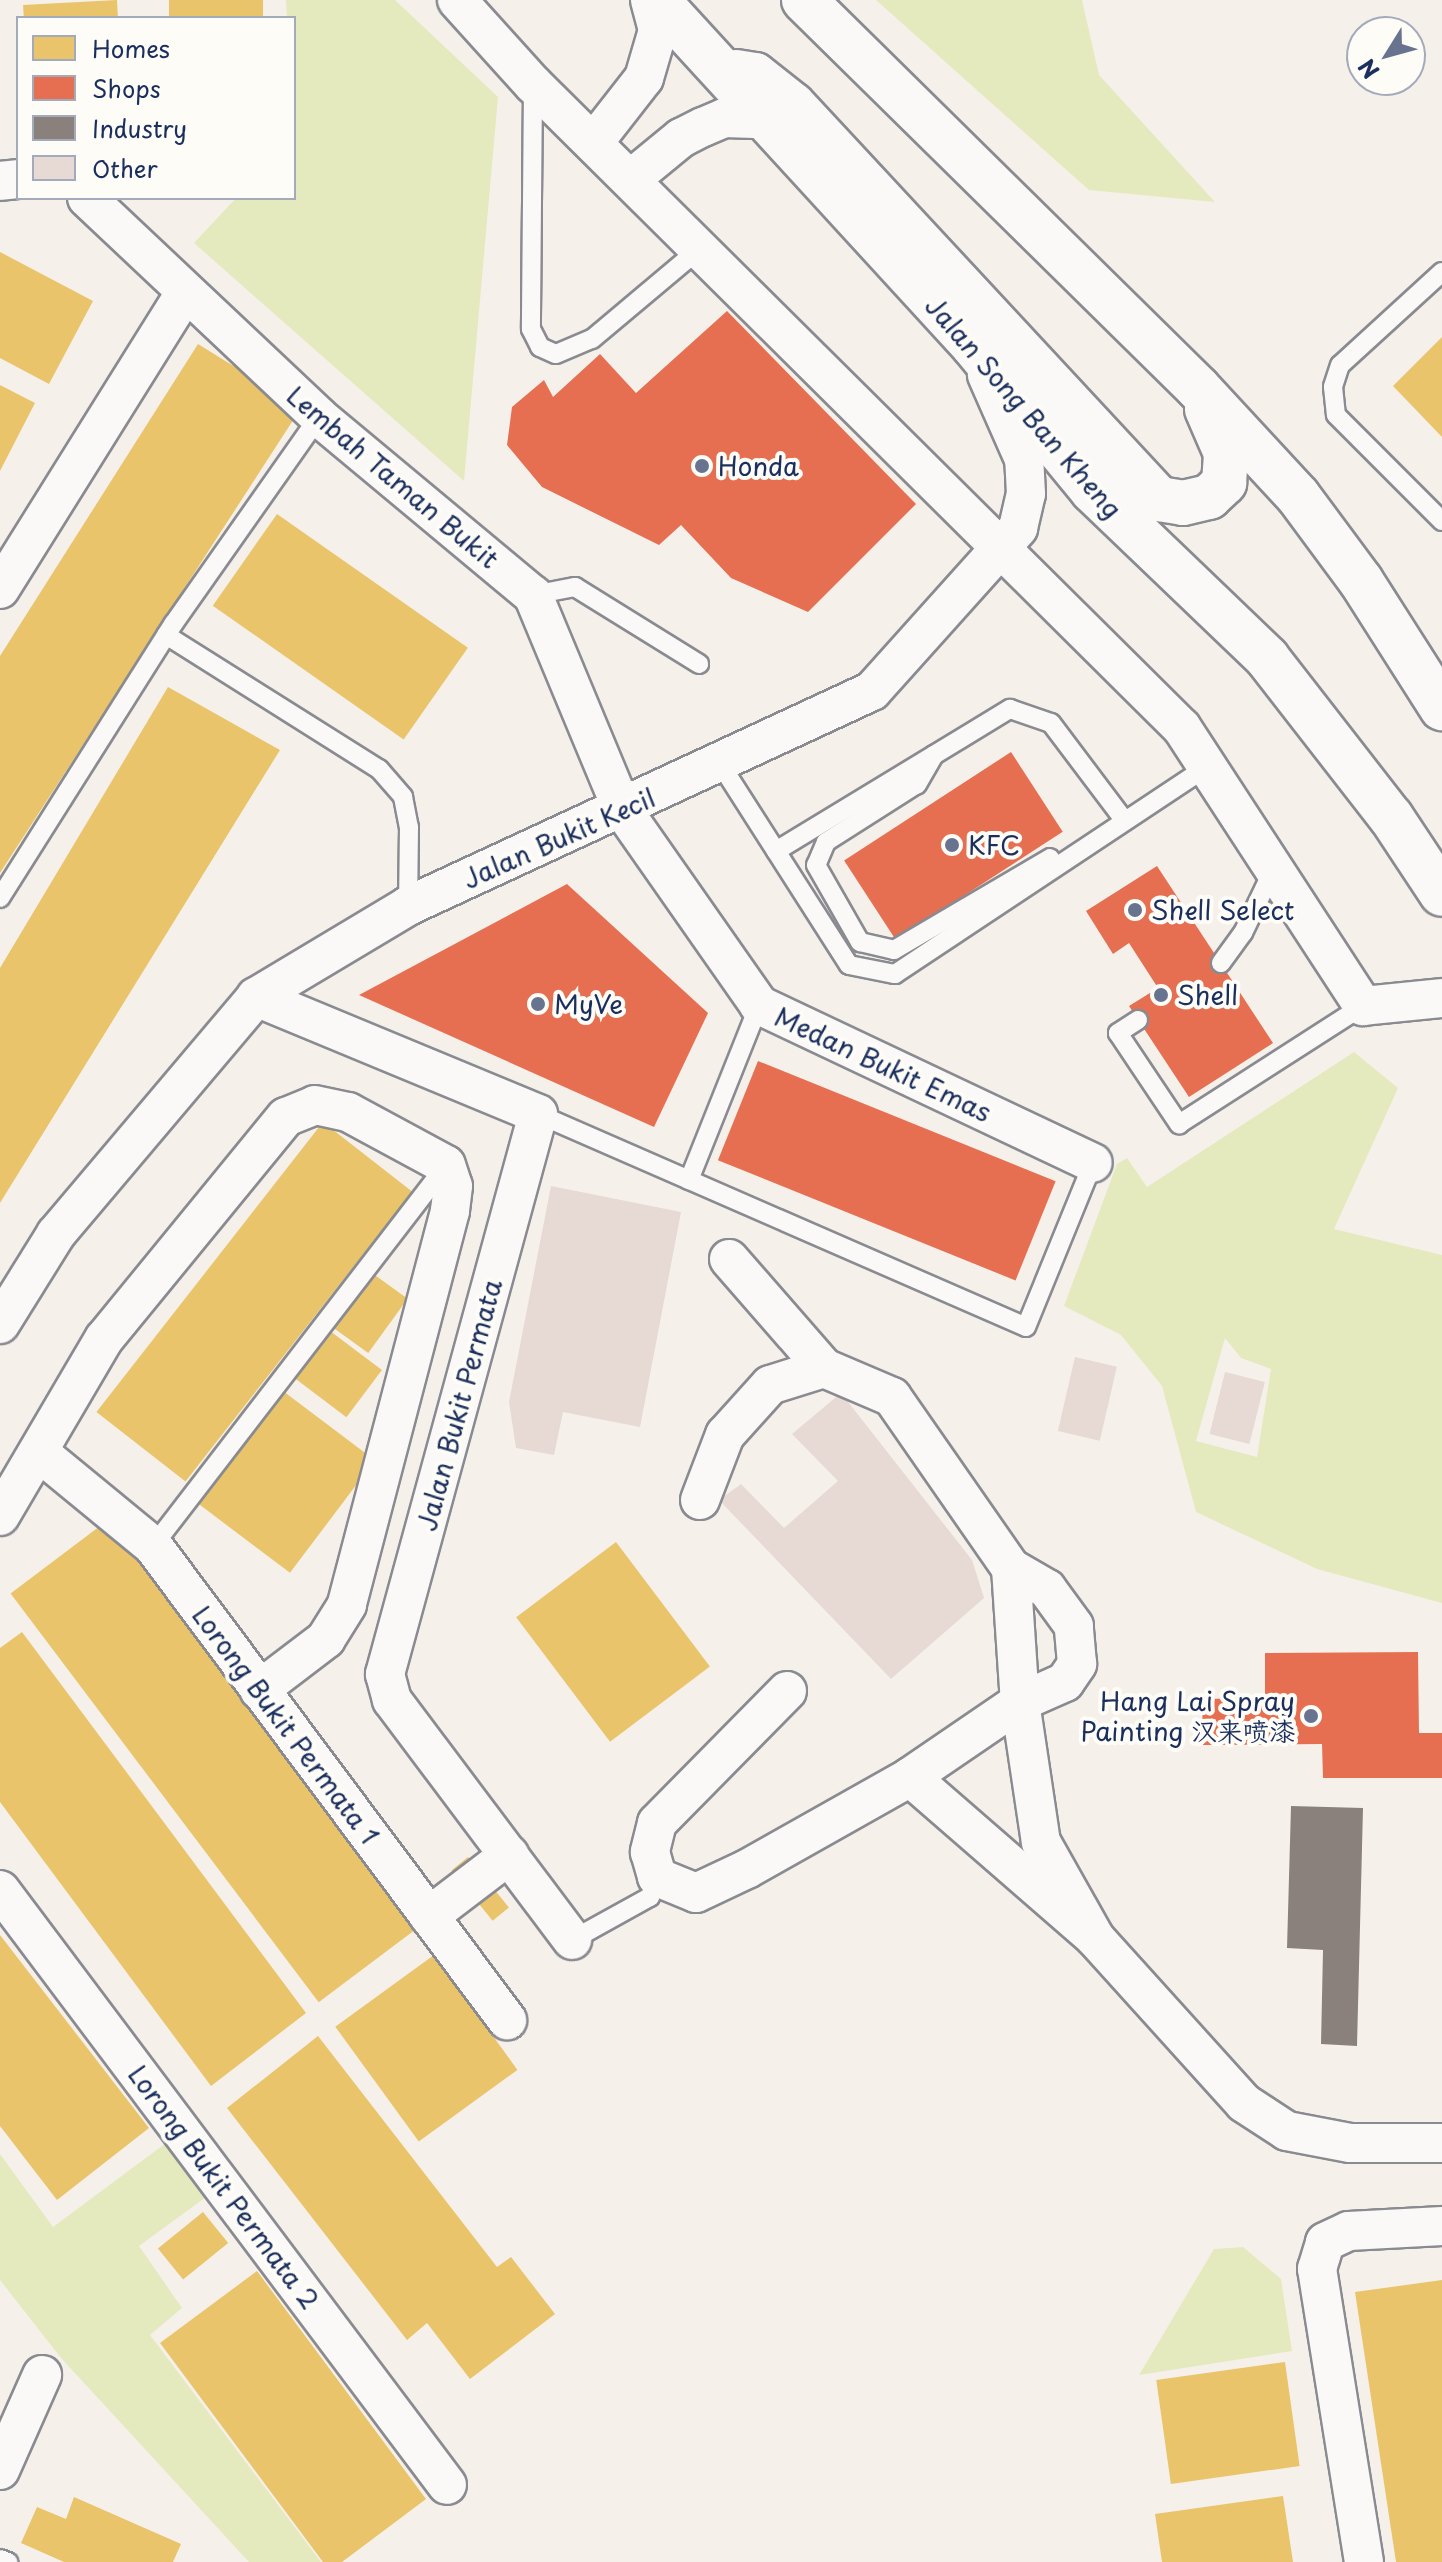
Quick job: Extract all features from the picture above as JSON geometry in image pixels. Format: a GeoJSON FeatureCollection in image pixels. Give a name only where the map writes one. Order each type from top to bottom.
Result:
{"type":"FeatureCollection","features":[{"type":"Feature","properties":{"kind":"main road","name":"Jalan Song Ban Kheng"},"geometry":{"type":"LineString","coordinates":[[657,0],[762,119],[973,345],[1092,490],[1267,658],[1391,817],[1442,894]]}},
{"type":"Feature","properties":{"kind":"main road"},"geometry":{"type":"LineString","coordinates":[[804,0],[1198,388],[1298,496],[1432,682],[1442,708]]}},
{"type":"Feature","properties":{"kind":"main road"},"geometry":{"type":"LineString","coordinates":[[718,69],[755,75],[793,105],[1159,499],[1183,503],[1209,497],[1224,483],[1226,453],[1198,388]]}},
{"type":"Feature","properties":{"kind":"street"},"geometry":{"type":"LineString","coordinates":[[457,0],[533,84],[631,179],[698,250],[1003,547],[1182,728],[1363,1006],[1442,998]]}},
{"type":"Feature","properties":{"kind":"street"},"geometry":{"type":"LineString","coordinates":[[594,142],[644,78],[658,30],[650,0]]}},
{"type":"Feature","properties":{"kind":"street"},"geometry":{"type":"LineString","coordinates":[[631,179],[681,138],[703,127],[724,118],[762,119]]}},
{"type":"Feature","properties":{"kind":"street","name":"Lembah Taman Bukit"},"geometry":{"type":"LineString","coordinates":[[89,200],[184,295],[319,417],[533,595],[622,809]]}},
{"type":"Feature","properties":{"kind":"street"},"geometry":{"type":"LineString","coordinates":[[0,589],[184,295]]}},
{"type":"Feature","properties":{"kind":"street","name":"Jalan Bukit Kecil"},"geometry":{"type":"LineString","coordinates":[[0,1324],[56,1234],[256,997],[408,906],[721,765],[872,691],[1018,528],[1026,494],[1024,459],[973,345]]}},
{"type":"Feature","properties":{"kind":"street","name":"Medan Bukit Emas"},"geometry":{"type":"LineString","coordinates":[[622,809],[759,1005],[1093,1163]]}},
{"type":"Feature","properties":{"kind":"street"},"geometry":{"type":"LineString","coordinates":[[256,997],[538,1114]]}},
{"type":"Feature","properties":{"kind":"street"},"geometry":{"type":"LineString","coordinates":[[0,1516],[41,1454],[104,1339],[286,1117],[315,1105],[348,1112],[446,1165],[453,1186],[450,1211],[347,1605],[326,1639],[259,1690]]}},
{"type":"Feature","properties":{"kind":"street","name":"Jalan Bukit Permata"},"geometry":{"type":"LineString","coordinates":[[538,1114],[385,1674],[392,1700],[572,1940]]}},
{"type":"Feature","properties":{"kind":"street"},"geometry":{"type":"LineString","coordinates":[[729,1259],[824,1368],[892,1397],[1011,1568],[1047,1589],[1074,1626],[1077,1664],[1065,1682],[1020,1702],[910,1777],[696,1893],[657,1877],[650,1852],[657,1823],[787,1691]]}},
{"type":"Feature","properties":{"kind":"street"},"geometry":{"type":"LineString","coordinates":[[700,1500],[725,1435],[770,1385],[824,1368]]}},
{"type":"Feature","properties":{"kind":"street","name":"Lorong Bukit Permata 1"},"geometry":{"type":"LineString","coordinates":[[41,1454],[153,1546],[507,2020]]}},
{"type":"Feature","properties":{"kind":"street"},"geometry":{"type":"LineString","coordinates":[[1011,1568],[1020,1702],[1041,1842],[1095,1938]]}},
{"type":"Feature","properties":{"kind":"street"},"geometry":{"type":"LineString","coordinates":[[910,1777],[1095,1938],[1244,2103],[1287,2131],[1350,2143],[1442,2143]]}},
{"type":"Feature","properties":{"kind":"street"},"geometry":{"type":"LineString","coordinates":[[429,1916],[509,1855]]}},
{"type":"Feature","properties":{"kind":"street","name":"Lorong Bukit Permata 2"},"geometry":{"type":"LineString","coordinates":[[0,1890],[447,2485]]}},
{"type":"Feature","properties":{"kind":"street"},"geometry":{"type":"LineString","coordinates":[[1364,2562],[1317,2269],[1325,2242],[1349,2231],[1442,2226]]}},
{"type":"Feature","properties":{"kind":"street"},"geometry":{"type":"LineString","coordinates":[[0,2470],[42,2375]]}},
{"type":"Feature","properties":{"kind":"lane"},"geometry":{"type":"LineString","coordinates":[[533,84],[531,329],[540,347],[556,354],[592,339],[698,250]]}},
{"type":"Feature","properties":{"kind":"lane"},"geometry":{"type":"LineString","coordinates":[[1442,272],[1340,365],[1333,387],[1336,415],[1442,521]]}},
{"type":"Feature","properties":{"kind":"lane"},"geometry":{"type":"LineString","coordinates":[[0,898],[166,635],[319,417]]}},
{"type":"Feature","properties":{"kind":"lane"},"geometry":{"type":"LineString","coordinates":[[533,595],[575,587],[699,664]]}},
{"type":"Feature","properties":{"kind":"lane"},"geometry":{"type":"LineString","coordinates":[[166,635],[379,769],[403,797],[409,827],[408,906]]}},
{"type":"Feature","properties":{"kind":"lane"},"geometry":{"type":"LineString","coordinates":[[776,851],[1010,709],[1051,723],[1124,820]]}},
{"type":"Feature","properties":{"kind":"lane"},"geometry":{"type":"LineString","coordinates":[[934,755],[917,784],[826,842],[816,865],[860,942],[878,950],[894,950],[991,888],[1124,820]]}},
{"type":"Feature","properties":{"kind":"lane"},"geometry":{"type":"LineString","coordinates":[[721,765],[849,965],[895,974],[1208,766]]}},
{"type":"Feature","properties":{"kind":"lane"},"geometry":{"type":"LineString","coordinates":[[1221,963],[1243,933],[1273,870]]}},
{"type":"Feature","properties":{"kind":"lane"},"geometry":{"type":"LineString","coordinates":[[689,1180],[759,1005]]}},
{"type":"Feature","properties":{"kind":"lane"},"geometry":{"type":"LineString","coordinates":[[1138,1020],[1118,1033],[1179,1124],[1363,1006]]}},
{"type":"Feature","properties":{"kind":"lane"},"geometry":{"type":"LineString","coordinates":[[538,1114],[1026,1327],[1093,1163]]}},
{"type":"Feature","properties":{"kind":"lane"},"geometry":{"type":"LineString","coordinates":[[153,1546],[446,1165]]}},
{"type":"Feature","properties":{"kind":"lane"},"geometry":{"type":"LineString","coordinates":[[572,1940],[650,1897],[657,1877]]}},
{"type":"Feature","properties":{"kind":"lane"},"geometry":{"type":"LineString","coordinates":[[0,2559],[8,2562]]}},
{"type":"Feature","properties":{"kind":"green space"},"geometry":{"type":"Polygon","coordinates":[[[286,0],[395,0],[498,97],[464,481],[194,243],[234,200],[296,200],[296,16],[287,16],[286,0]]]}},
{"type":"Feature","properties":{"kind":"green space"},"geometry":{"type":"Polygon","coordinates":[[[876,0],[1082,0],[1099,75],[1215,202],[1089,190],[876,0]]]}},
{"type":"Feature","properties":{"kind":"green space"},"geometry":{"type":"Polygon","coordinates":[[[1354,1052],[1398,1088],[1334,1229],[1442,1255],[1442,1603],[1317,1569],[1196,1512],[1162,1386],[1121,1335],[1064,1306],[1117,1164],[1127,1158],[1147,1187],[1354,1052]],[[1225,1338],[1196,1441],[1257,1457],[1271,1369],[1241,1358],[1225,1338]]]}},
{"type":"Feature","properties":{"kind":"green space"},"geometry":{"type":"Polygon","coordinates":[[[174,2137],[213,2192],[139,2246],[182,2308],[150,2335],[321,2562],[249,2562],[61,2358],[0,2280],[0,2154],[53,2227],[174,2137]]]}},
{"type":"Feature","properties":{"kind":"green space"},"geometry":{"type":"Polygon","coordinates":[[[1243,2247],[1281,2279],[1292,2351],[1139,2375],[1214,2249],[1243,2247]]]}},
{"type":"Feature","properties":{"kind":"building: Homes"},"geometry":{"type":"Polygon","coordinates":[[[117,0],[118,16],[24,16],[23,5],[117,0]]]}},
{"type":"Feature","properties":{"kind":"building: Homes"},"geometry":{"type":"Polygon","coordinates":[[[169,0],[263,0],[263,16],[169,16],[169,0]]]}},
{"type":"Feature","properties":{"kind":"building: Homes"},"geometry":{"type":"Polygon","coordinates":[[[0,252],[93,301],[49,384],[0,358],[0,252]]]}},
{"type":"Feature","properties":{"kind":"building: Homes"},"geometry":{"type":"Polygon","coordinates":[[[1442,337],[1442,437],[1393,386],[1442,337]]]}},
{"type":"Feature","properties":{"kind":"building: Homes"},"geometry":{"type":"Polygon","coordinates":[[[198,344],[301,408],[0,873],[0,656],[198,344]]]}},
{"type":"Feature","properties":{"kind":"building: Homes"},"geometry":{"type":"Polygon","coordinates":[[[0,385],[35,403],[0,471],[0,385]]]}},
{"type":"Feature","properties":{"kind":"building: Homes"},"geometry":{"type":"Polygon","coordinates":[[[277,514],[468,648],[404,739],[213,606],[277,514]]]}},
{"type":"Feature","properties":{"kind":"building: Homes"},"geometry":{"type":"Polygon","coordinates":[[[168,687],[280,750],[0,1203],[0,968],[168,687]]]}},
{"type":"Feature","properties":{"kind":"building: Homes"},"geometry":{"type":"Polygon","coordinates":[[[323,1122],[412,1192],[185,1482],[96,1412],[323,1122]]]}},
{"type":"Feature","properties":{"kind":"building: Homes"},"geometry":{"type":"Polygon","coordinates":[[[372,1273],[408,1299],[368,1353],[333,1327],[372,1273]]]}},
{"type":"Feature","properties":{"kind":"building: Homes"},"geometry":{"type":"Polygon","coordinates":[[[330,1331],[382,1370],[346,1417],[294,1378],[330,1331]]]}},
{"type":"Feature","properties":{"kind":"building: Homes"},"geometry":{"type":"Polygon","coordinates":[[[283,1391],[375,1460],[290,1573],[198,1504],[283,1391]]]}},
{"type":"Feature","properties":{"kind":"building: Homes"},"geometry":{"type":"Polygon","coordinates":[[[108,1520],[416,1929],[319,2002],[11,1593],[108,1520]]]}},
{"type":"Feature","properties":{"kind":"building: Homes"},"geometry":{"type":"Polygon","coordinates":[[[616,1542],[710,1667],[610,1742],[516,1617],[616,1542]]]}},
{"type":"Feature","properties":{"kind":"building: Homes"},"geometry":{"type":"Polygon","coordinates":[[[22,1632],[306,2013],[211,2086],[0,1802],[0,1648],[22,1632]]]}},
{"type":"Feature","properties":{"kind":"building: Homes"},"geometry":{"type":"Polygon","coordinates":[[[468,1857],[509,1908],[493,1921],[452,1870],[468,1857]]]}},
{"type":"Feature","properties":{"kind":"building: Homes"},"geometry":{"type":"Polygon","coordinates":[[[0,1935],[149,2128],[57,2200],[0,2126],[0,1935]]]}},
{"type":"Feature","properties":{"kind":"building: Homes"},"geometry":{"type":"Polygon","coordinates":[[[434,1955],[517,2070],[419,2142],[335,2027],[434,1955]]]}},
{"type":"Feature","properties":{"kind":"building: Homes"},"geometry":{"type":"Polygon","coordinates":[[[318,2036],[497,2267],[511,2257],[555,2314],[470,2379],[427,2323],[407,2340],[227,2108],[318,2036]]]}},
{"type":"Feature","properties":{"kind":"building: Homes"},"geometry":{"type":"Polygon","coordinates":[[[203,2212],[228,2243],[183,2280],[158,2249],[203,2212]]]}},
{"type":"Feature","properties":{"kind":"building: Homes"},"geometry":{"type":"Polygon","coordinates":[[[257,2271],[426,2499],[342,2562],[323,2562],[160,2343],[257,2271]]]}},
{"type":"Feature","properties":{"kind":"building: Homes"},"geometry":{"type":"Polygon","coordinates":[[[1442,2280],[1442,2562],[1396,2562],[1355,2292],[1442,2280]]]}},
{"type":"Feature","properties":{"kind":"building: Homes"},"geometry":{"type":"Polygon","coordinates":[[[1285,2362],[1300,2466],[1171,2484],[1156,2380],[1285,2362]]]}},
{"type":"Feature","properties":{"kind":"building: Homes"},"geometry":{"type":"Polygon","coordinates":[[[1283,2496],[1293,2562],[1162,2562],[1155,2514],[1283,2496]]]}},
{"type":"Feature","properties":{"kind":"building: Homes"},"geometry":{"type":"Polygon","coordinates":[[[74,2497],[181,2544],[173,2562],[64,2562],[21,2543],[37,2507],[66,2519],[74,2497]]]}},
{"type":"Feature","properties":{"kind":"building: Shops","name":"Honda"},"geometry":{"type":"Polygon","coordinates":[[[727,311],[916,504],[808,612],[731,578],[681,525],[659,545],[542,487],[507,445],[512,407],[544,380],[553,397],[600,354],[636,393],[727,311]]]}},
{"type":"Feature","properties":{"kind":"building: Shops","name":"KFC"},"geometry":{"type":"Polygon","coordinates":[[[1011,752],[1063,832],[896,940],[844,860],[1011,752]]]}},
{"type":"Feature","properties":{"kind":"building: Shops"},"geometry":{"type":"Polygon","coordinates":[[[1157,866],[1273,1043],[1189,1097],[1129,1006],[1158,988],[1129,943],[1113,954],[1086,911],[1157,866]]]}},
{"type":"Feature","properties":{"kind":"building: Shops","name":"MyVe"},"geometry":{"type":"Polygon","coordinates":[[[567,884],[708,1013],[654,1127],[359,995],[567,884]]]}},
{"type":"Feature","properties":{"kind":"building: Shops"},"geometry":{"type":"Polygon","coordinates":[[[758,1061],[1056,1181],[1016,1280],[718,1160],[758,1061]]]}},
{"type":"Feature","properties":{"kind":"building: Shops","name":"Hang Lai Spray Painting 汉来喷漆"},"geometry":{"type":"Polygon","coordinates":[[[1418,1652],[1419,1733],[1442,1733],[1442,1778],[1323,1778],[1322,1744],[1203,1745],[1202,1699],[1265,1698],[1265,1653],[1418,1652]]]}},
{"type":"Feature","properties":{"kind":"building: Industry"},"geometry":{"type":"Polygon","coordinates":[[[1291,1806],[1363,1808],[1357,2046],[1321,2044],[1323,1950],[1287,1948],[1291,1806]]]}},
{"type":"Feature","properties":{"kind":"building: Other"},"geometry":{"type":"Polygon","coordinates":[[[551,1186],[681,1212],[640,1427],[563,1412],[554,1455],[516,1448],[509,1402],[551,1186]]]}},
{"type":"Feature","properties":{"kind":"building: Other"},"geometry":{"type":"Polygon","coordinates":[[[1075,1357],[1117,1367],[1100,1441],[1058,1431],[1075,1357]]]}},
{"type":"Feature","properties":{"kind":"building: Other"},"geometry":{"type":"Polygon","coordinates":[[[1225,1372],[1265,1382],[1249,1444],[1210,1434],[1225,1372]]]}},
{"type":"Feature","properties":{"kind":"building: Other"},"geometry":{"type":"Polygon","coordinates":[[[841,1393],[972,1560],[984,1598],[891,1679],[719,1500],[741,1484],[784,1528],[838,1481],[792,1434],[841,1393]]]}},
{"type":"Feature","properties":{"kind":"place","name":"Honda"},"geometry":{"type":"Point","coordinates":[702,466]}},
{"type":"Feature","properties":{"kind":"place","name":"KFC"},"geometry":{"type":"Point","coordinates":[952,845]}},
{"type":"Feature","properties":{"kind":"place","name":"Shell Select"},"geometry":{"type":"Point","coordinates":[1135,910]}},
{"type":"Feature","properties":{"kind":"place","name":"Shell"},"geometry":{"type":"Point","coordinates":[1161,995]}},
{"type":"Feature","properties":{"kind":"place","name":"MyVe"},"geometry":{"type":"Point","coordinates":[538,1004]}},
{"type":"Feature","properties":{"kind":"place","name":"Hang Lai Spray Painting 汉来喷漆"},"geometry":{"type":"Point","coordinates":[1311,1716]}}]}
